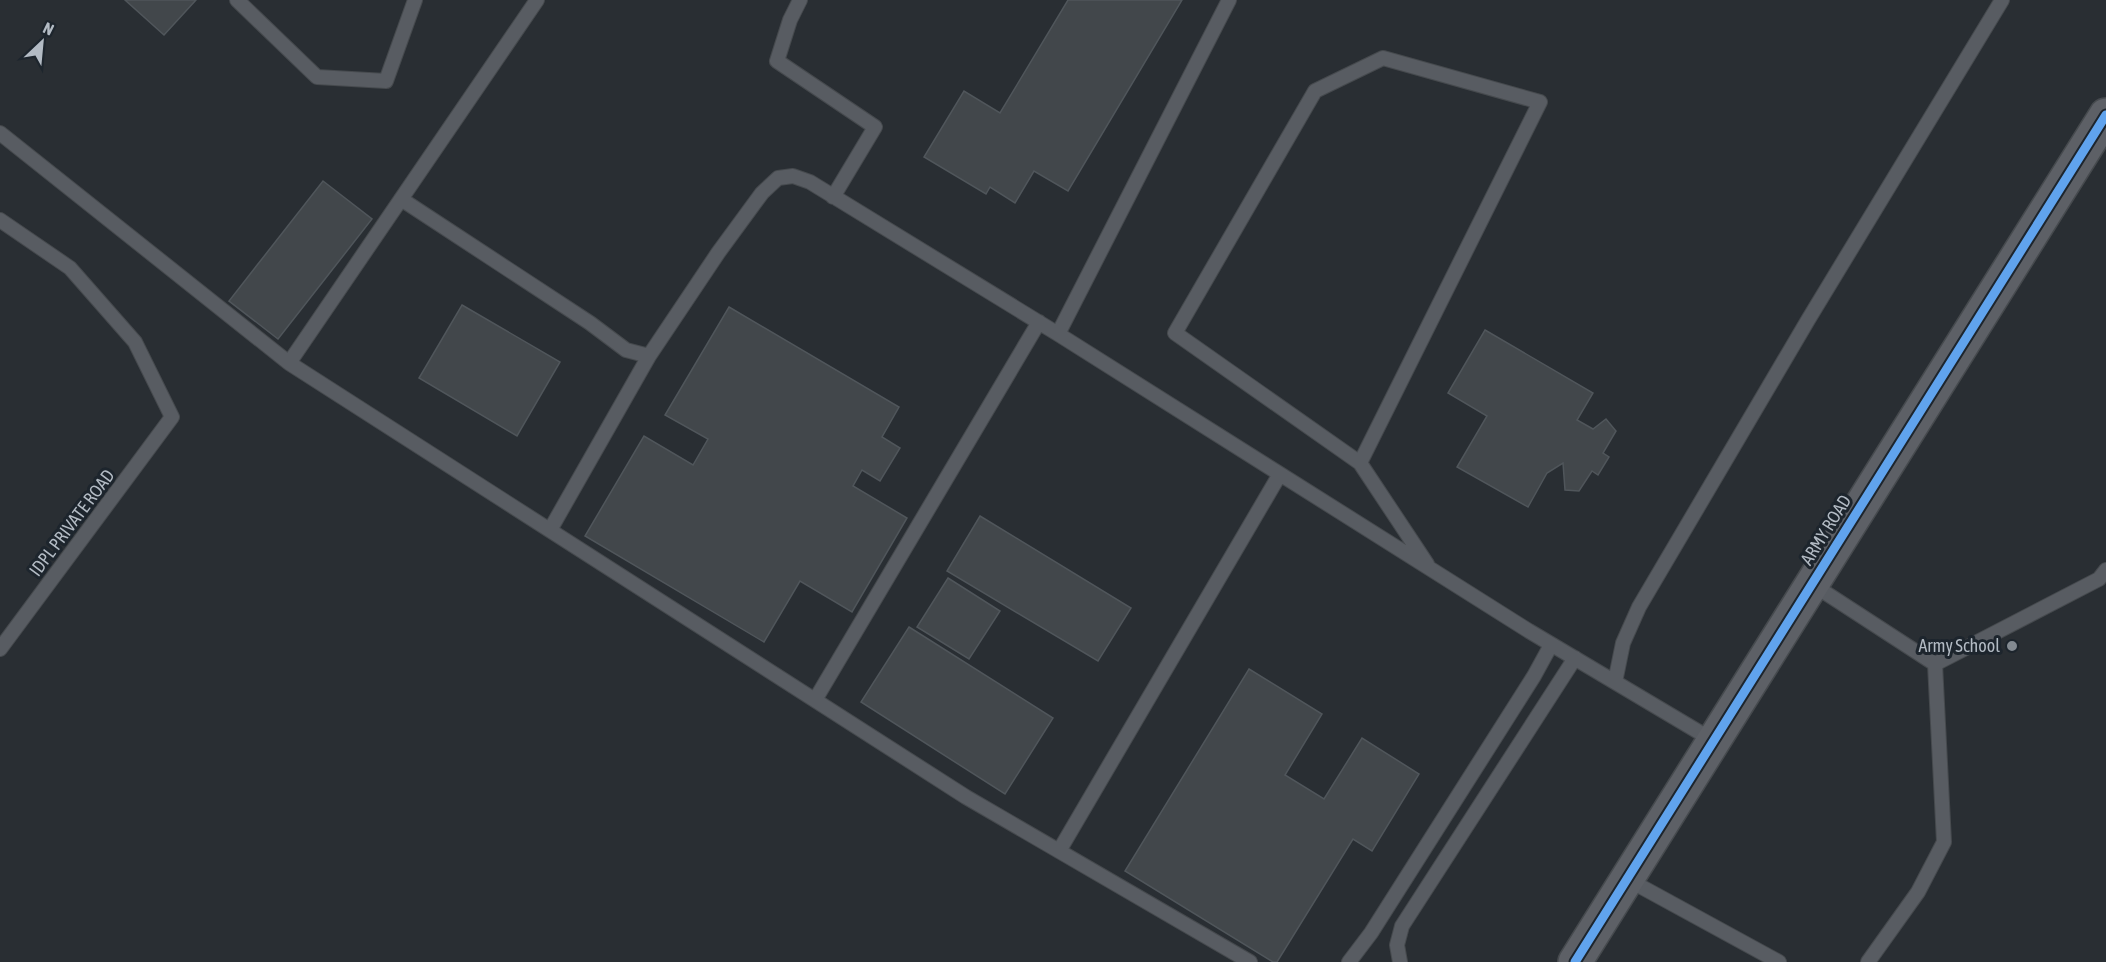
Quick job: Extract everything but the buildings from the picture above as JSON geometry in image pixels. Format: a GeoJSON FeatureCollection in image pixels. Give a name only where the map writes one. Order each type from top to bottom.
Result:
{"type":"FeatureCollection","features":[{"type":"Feature","properties":{"kind":"street","name":"ARMY ROAD"},"geometry":{"type":"LineString","coordinates":[[1575,962],[2106,115]]}},
{"type":"Feature","properties":{"kind":"lane"},"geometry":{"type":"LineString","coordinates":[[237,0],[317,77],[386,81],[415,0]]}},
{"type":"Feature","properties":{"kind":"lane"},"geometry":{"type":"LineString","coordinates":[[289,363],[537,0]]}},
{"type":"Feature","properties":{"kind":"lane"},"geometry":{"type":"LineString","coordinates":[[800,0],[790,20],[777,62],[875,127],[833,197]]}},
{"type":"Feature","properties":{"kind":"lane"},"geometry":{"type":"LineString","coordinates":[[1058,334],[1229,0]]}},
{"type":"Feature","properties":{"kind":"lane"},"geometry":{"type":"LineString","coordinates":[[1615,682],[1623,643],[1638,607],[1808,320],[2002,0]]}},
{"type":"Feature","properties":{"kind":"lane"},"geometry":{"type":"LineString","coordinates":[[1360,463],[1540,102],[1383,58],[1315,92],[1175,333],[1360,463],[1430,568]]}},
{"type":"Feature","properties":{"kind":"lane"},"geometry":{"type":"LineString","coordinates":[[0,133],[289,363],[966,797],[1250,962]]}},
{"type":"Feature","properties":{"kind":"lane"},"geometry":{"type":"LineString","coordinates":[[550,530],[650,356],[718,253],[762,193],[778,178],[793,176],[810,182],[1039,322],[1551,645],[1714,741]]}},
{"type":"Feature","properties":{"kind":"lane"},"geometry":{"type":"LineString","coordinates":[[401,199],[590,323],[626,350],[650,356]]}},
{"type":"Feature","properties":{"kind":"lane","name":"IDPL PRIVATE ROAD"},"geometry":{"type":"LineString","coordinates":[[0,220],[70,268],[135,342],[172,417],[0,649]]}},
{"type":"Feature","properties":{"kind":"lane"},"geometry":{"type":"LineString","coordinates":[[815,700],[1039,322]]}},
{"type":"Feature","properties":{"kind":"lane"},"geometry":{"type":"LineString","coordinates":[[1059,851],[1280,474]]}},
{"type":"Feature","properties":{"kind":"lane"},"geometry":{"type":"LineString","coordinates":[[1935,664],[2099,579],[2106,570]]}},
{"type":"Feature","properties":{"kind":"lane"},"geometry":{"type":"LineString","coordinates":[[1812,584],[1935,664]]}},
{"type":"Feature","properties":{"kind":"lane"},"geometry":{"type":"LineString","coordinates":[[1349,962],[1371,933],[1534,676],[1551,645]]}},
{"type":"Feature","properties":{"kind":"lane"},"geometry":{"type":"LineString","coordinates":[[1400,962],[1397,945],[1402,926],[1575,658]]}},
{"type":"Feature","properties":{"kind":"lane"},"geometry":{"type":"LineString","coordinates":[[1868,962],[1917,892],[1944,842],[1935,664]]}},
{"type":"Feature","properties":{"kind":"lane"},"geometry":{"type":"LineString","coordinates":[[1627,879],[1779,962]]}},
{"type":"Feature","properties":{"kind":"cycle path"},"geometry":{"type":"LineString","coordinates":[[1575,962],[2106,115]]}},
{"type":"Feature","properties":{"kind":"place","name":"Army School"},"geometry":{"type":"Point","coordinates":[2012,646]}}]}
